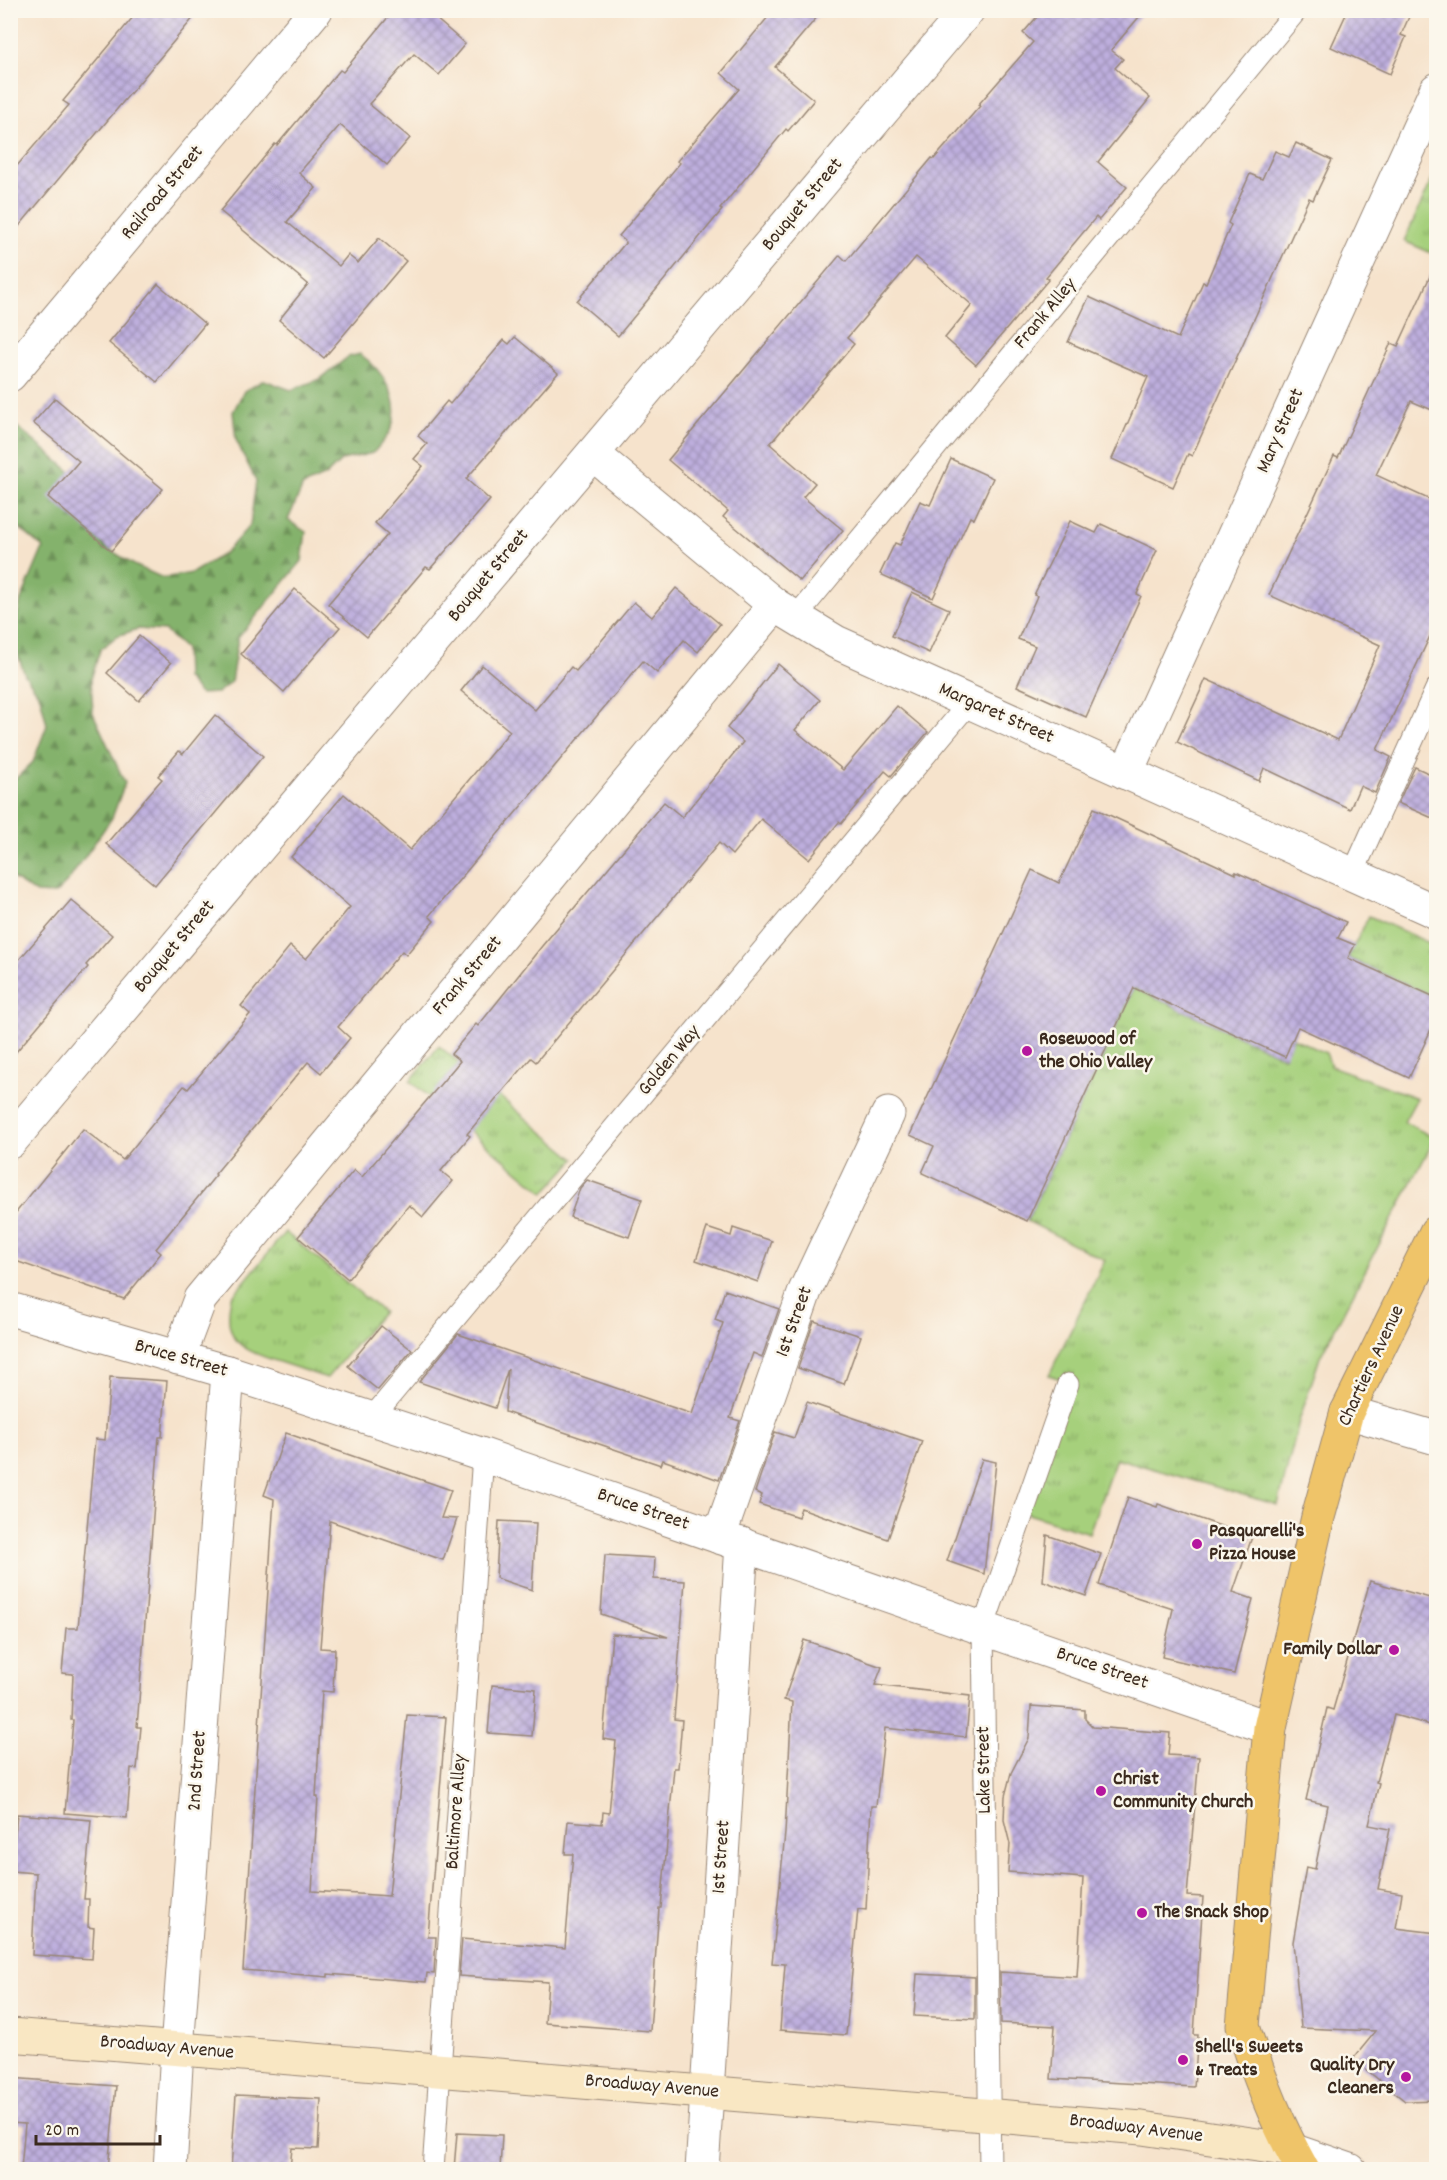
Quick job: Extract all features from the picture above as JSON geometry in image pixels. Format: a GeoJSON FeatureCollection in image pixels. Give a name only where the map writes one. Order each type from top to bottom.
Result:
{"type":"FeatureCollection","features":[{"type":"Feature","properties":{"kind":"main road","name":"Chartiers Avenue"},"geometry":{"type":"LineString","coordinates":[[1297,2160],[1256,2070],[1243,2026],[1270,1728],[1321,1505],[1347,1412],[1437,1232]]}},
{"type":"Feature","properties":{"kind":"street","name":"Railroad Street"},"geometry":{"type":"LineString","coordinates":[[10,375],[316,10]]}},
{"type":"Feature","properties":{"kind":"street","name":"Bouquet Street"},"geometry":{"type":"LineString","coordinates":[[10,1142],[968,10]]}},
{"type":"Feature","properties":{"kind":"street","name":"Mary Street"},"geometry":{"type":"LineString","coordinates":[[1126,773],[1437,90]]}},
{"type":"Feature","properties":{"kind":"street","name":"Margaret Street"},"geometry":{"type":"LineString","coordinates":[[593,454],[785,612],[836,642],[1437,912]]}},
{"type":"Feature","properties":{"kind":"street","name":"Frank Street"},"geometry":{"type":"LineString","coordinates":[[178,1358],[200,1299],[785,612]]}},
{"type":"Feature","properties":{"kind":"street","name":"1st Street"},"geometry":{"type":"LineString","coordinates":[[702,2169],[730,1540],[805,1291],[888,1114]]}},
{"type":"Feature","properties":{"kind":"street","name":"Bruce Street"},"geometry":{"type":"LineString","coordinates":[[10,1309],[228,1372],[483,1455],[1270,1728]]}},
{"type":"Feature","properties":{"kind":"street","name":"2nd Street"},"geometry":{"type":"LineString","coordinates":[[170,2169],[228,1372]]}},
{"type":"Feature","properties":{"kind":"street"},"geometry":{"type":"LineString","coordinates":[[1347,1412],[1437,1438]]}},
{"type":"Feature","properties":{"kind":"street","name":"Broadway Avenue"},"geometry":{"type":"LineString","coordinates":[[10,2035],[1142,2128],[1297,2160]]}},
{"type":"Feature","properties":{"kind":"street"},"geometry":{"type":"LineString","coordinates":[[1297,2160],[1350,2169]]}},
{"type":"Feature","properties":{"kind":"lane","name":"Frank Alley"},"geometry":{"type":"LineString","coordinates":[[785,612],[1297,10]]}},
{"type":"Feature","properties":{"kind":"lane"},"geometry":{"type":"LineString","coordinates":[[1353,873],[1437,689]]}},
{"type":"Feature","properties":{"kind":"lane","name":"Golden Way"},"geometry":{"type":"LineString","coordinates":[[371,1419],[969,703]]}},
{"type":"Feature","properties":{"kind":"lane","name":"Lake Street"},"geometry":{"type":"LineString","coordinates":[[990,2169],[983,1628],[1068,1384]]}},
{"type":"Feature","properties":{"kind":"lane","name":"Baltimore Alley"},"geometry":{"type":"LineString","coordinates":[[433,2169],[438,2069],[483,1455]]}},
{"type":"Feature","properties":{"kind":"green space"},"geometry":{"type":"Polygon","coordinates":[[[1436,171],[1436,255],[1404,241],[1436,171]]]}},
{"type":"Feature","properties":{"kind":"green space"},"geometry":{"type":"Polygon","coordinates":[[[360,354],[383,378],[393,398],[394,420],[390,431],[373,453],[342,460],[325,476],[303,486],[288,520],[306,532],[302,561],[238,638],[231,682],[217,693],[200,694],[186,678],[185,649],[165,631],[138,629],[117,636],[100,650],[91,679],[93,713],[125,783],[112,818],[68,881],[55,894],[36,893],[11,877],[11,783],[33,762],[47,725],[40,696],[25,675],[12,639],[21,600],[43,548],[11,521],[10,421],[77,477],[83,525],[104,546],[134,565],[163,578],[192,573],[225,553],[250,525],[256,481],[236,440],[233,412],[244,391],[264,380],[291,390],[320,379],[348,357],[360,354]]]}},
{"type":"Feature","properties":{"kind":"green space"},"geometry":{"type":"Polygon","coordinates":[[[1369,916],[1436,946],[1436,998],[1348,958],[1369,916]]]}},
{"type":"Feature","properties":{"kind":"green space"},"geometry":{"type":"Polygon","coordinates":[[[1134,988],[1284,1057],[1293,1038],[1326,1053],[1331,1066],[1417,1098],[1404,1122],[1435,1138],[1320,1357],[1299,1421],[1278,1505],[1116,1458],[1089,1533],[1025,1513],[1070,1382],[1049,1375],[1105,1260],[1027,1221],[1134,988]]]}},
{"type":"Feature","properties":{"kind":"green space"},"geometry":{"type":"Polygon","coordinates":[[[439,1046],[575,1159],[544,1193],[410,1081],[439,1046]]]}},
{"type":"Feature","properties":{"kind":"green space"},"geometry":{"type":"Polygon","coordinates":[[[285,1232],[383,1312],[327,1378],[266,1358],[245,1348],[232,1334],[229,1325],[231,1298],[285,1232]]]}},
{"type":"Feature","properties":{"kind":"building"},"geometry":{"type":"Polygon","coordinates":[[[139,10],[200,10],[10,237],[10,174],[69,105],[63,101],[139,10]]]}},
{"type":"Feature","properties":{"kind":"building"},"geometry":{"type":"Polygon","coordinates":[[[394,10],[426,10],[465,44],[439,75],[414,54],[369,104],[410,138],[387,165],[340,125],[299,173],[316,188],[287,222],[339,266],[348,255],[358,263],[379,238],[406,261],[324,358],[279,320],[308,284],[220,211],[275,144],[277,145],[340,70],[343,72],[394,10]]]}},
{"type":"Feature","properties":{"kind":"building"},"geometry":{"type":"Polygon","coordinates":[[[774,10],[823,10],[775,67],[814,100],[788,131],[786,129],[618,336],[577,301],[626,242],[619,236],[680,163],[677,161],[739,89],[721,73],[774,10]]]}},
{"type":"Feature","properties":{"kind":"building"},"geometry":{"type":"Polygon","coordinates":[[[1043,10],[1145,10],[1111,50],[1123,59],[1115,68],[1150,98],[1098,162],[1127,187],[1099,220],[1096,217],[1046,277],[1049,279],[976,365],[945,338],[972,305],[916,257],[847,338],[854,344],[770,444],[815,483],[803,497],[843,530],[800,581],[723,517],[728,511],[668,460],[840,255],[846,261],[932,158],[934,159],[980,106],[978,105],[1033,42],[1023,33],[1043,10]]]}},
{"type":"Feature","properties":{"kind":"building"},"geometry":{"type":"Polygon","coordinates":[[[1348,10],[1412,10],[1401,35],[1406,37],[1390,74],[1331,47],[1348,10]]]}},
{"type":"Feature","properties":{"kind":"building"},"geometry":{"type":"Polygon","coordinates":[[[1296,143],[1332,160],[1313,200],[1309,198],[1192,456],[1188,454],[1173,487],[1112,459],[1148,377],[1068,342],[1089,297],[1178,338],[1203,282],[1206,283],[1231,225],[1228,223],[1250,174],[1262,179],[1275,151],[1289,157],[1296,143]]]}},
{"type":"Feature","properties":{"kind":"building"},"geometry":{"type":"Polygon","coordinates":[[[1437,261],[1437,412],[1411,401],[1376,475],[1437,503],[1437,621],[1377,750],[1391,757],[1375,793],[1360,786],[1350,809],[1264,768],[1259,781],[1177,742],[1206,679],[1338,740],[1380,645],[1269,595],[1334,456],[1338,458],[1391,343],[1398,346],[1437,261]]]}},
{"type":"Feature","properties":{"kind":"building"},"geometry":{"type":"Polygon","coordinates":[[[158,284],[205,324],[157,382],[109,343],[158,284]]]}},
{"type":"Feature","properties":{"kind":"building"},"geometry":{"type":"Polygon","coordinates":[[[515,337],[558,373],[466,479],[490,500],[430,569],[426,567],[367,637],[328,604],[388,534],[375,523],[423,466],[414,459],[427,444],[418,436],[447,401],[450,404],[504,340],[509,344],[515,337]]]}},
{"type":"Feature","properties":{"kind":"building"},"geometry":{"type":"Polygon","coordinates":[[[55,398],[163,489],[111,551],[48,497],[79,461],[33,423],[55,398]]]}},
{"type":"Feature","properties":{"kind":"building"},"geometry":{"type":"Polygon","coordinates":[[[951,459],[993,478],[974,519],[970,517],[933,598],[880,574],[895,543],[900,545],[920,501],[930,505],[951,459]]]}},
{"type":"Feature","properties":{"kind":"building"},"geometry":{"type":"Polygon","coordinates":[[[1070,521],[1096,533],[1101,524],[1157,550],[1137,594],[1141,596],[1086,717],[1017,686],[1035,646],[1018,639],[1037,596],[1034,595],[1070,521]]]}},
{"type":"Feature","properties":{"kind":"building"},"geometry":{"type":"Polygon","coordinates":[[[676,588],[720,624],[698,652],[684,640],[657,673],[643,661],[429,916],[434,921],[406,955],[402,951],[338,1027],[350,1038],[321,1073],[308,1062],[156,1249],[161,1253],[124,1299],[10,1259],[10,1220],[83,1129],[123,1160],[184,1086],[188,1089],[250,1014],[241,1006],[290,946],[306,959],[350,907],[291,857],[344,794],[410,850],[510,731],[461,691],[482,665],[535,710],[571,667],[576,671],[634,602],[652,617],[676,588]]]}},
{"type":"Feature","properties":{"kind":"building"},"geometry":{"type":"Polygon","coordinates":[[[295,589],[340,627],[284,692],[241,654],[295,589]]]}},
{"type":"Feature","properties":{"kind":"building"},"geometry":{"type":"Polygon","coordinates":[[[912,592],[949,609],[929,653],[892,636],[912,592]]]}},
{"type":"Feature","properties":{"kind":"building"},"geometry":{"type":"Polygon","coordinates":[[[139,636],[171,663],[139,701],[107,673],[139,636]]]}},
{"type":"Feature","properties":{"kind":"building"},"geometry":{"type":"Polygon","coordinates":[[[778,664],[820,700],[795,730],[843,770],[897,706],[928,732],[891,776],[885,771],[809,859],[761,819],[732,855],[719,843],[536,1062],[531,1058],[467,1134],[470,1136],[441,1171],[453,1181],[423,1217],[409,1205],[348,1279],[298,1237],[354,1170],[362,1177],[460,1061],[451,1054],[476,1024],[478,1026],[542,946],[664,802],[682,817],[743,742],[727,728],[778,664]]]}},
{"type":"Feature","properties":{"kind":"building"},"geometry":{"type":"Polygon","coordinates":[[[215,715],[263,756],[155,885],[106,844],[162,779],[158,776],[179,751],[183,754],[215,715]]]}},
{"type":"Feature","properties":{"kind":"building"},"geometry":{"type":"Polygon","coordinates":[[[1415,767],[1437,777],[1437,820],[1398,803],[1415,767]]]}},
{"type":"Feature","properties":{"kind":"building","name":"Rosewood of the Ohio Valley"},"geometry":{"type":"Polygon","coordinates":[[[1094,808],[1346,922],[1338,938],[1355,945],[1348,958],[1437,998],[1437,1016],[1409,1078],[1298,1027],[1285,1057],[1134,988],[1027,1221],[922,1173],[934,1146],[910,1135],[1032,870],[1059,883],[1094,808]]]}},
{"type":"Feature","properties":{"kind":"building"},"geometry":{"type":"Polygon","coordinates":[[[71,900],[112,935],[10,1059],[10,970],[71,900]]]}},
{"type":"Feature","properties":{"kind":"building"},"geometry":{"type":"Polygon","coordinates":[[[587,1180],[642,1199],[629,1237],[570,1217],[580,1188],[587,1180]]]}},
{"type":"Feature","properties":{"kind":"building"},"geometry":{"type":"Polygon","coordinates":[[[707,1228],[731,1236],[733,1228],[772,1241],[758,1282],[696,1260],[707,1228]]]}},
{"type":"Feature","properties":{"kind":"building"},"geometry":{"type":"Polygon","coordinates":[[[725,1290],[779,1309],[762,1357],[753,1353],[730,1418],[740,1421],[719,1480],[663,1460],[661,1465],[505,1412],[508,1369],[495,1408],[419,1382],[458,1334],[692,1414],[723,1323],[715,1320],[725,1290]]]}},
{"type":"Feature","properties":{"kind":"building"},"geometry":{"type":"Polygon","coordinates":[[[814,1321],[861,1336],[844,1384],[798,1368],[814,1321]]]}},
{"type":"Feature","properties":{"kind":"building"},"geometry":{"type":"Polygon","coordinates":[[[381,1326],[412,1350],[378,1390],[348,1366],[381,1326]]]}},
{"type":"Feature","properties":{"kind":"building"},"geometry":{"type":"Polygon","coordinates":[[[110,1377],[167,1381],[162,1437],[159,1437],[137,1727],[141,1727],[137,1769],[131,1768],[127,1818],[65,1813],[73,1720],[71,1720],[73,1674],[62,1673],[66,1628],[78,1628],[95,1439],[105,1440],[110,1377]]]}},
{"type":"Feature","properties":{"kind":"building"},"geometry":{"type":"Polygon","coordinates":[[[807,1402],[922,1441],[888,1539],[801,1508],[798,1517],[759,1504],[762,1495],[755,1492],[775,1432],[794,1438],[807,1402]]]}},
{"type":"Feature","properties":{"kind":"building"},"geometry":{"type":"Polygon","coordinates":[[[286,1433],[451,1490],[441,1518],[457,1519],[443,1560],[330,1521],[320,1648],[335,1649],[333,1692],[322,1691],[312,1891],[389,1896],[407,1715],[446,1717],[428,1937],[436,1937],[434,1974],[427,1973],[426,1982],[243,1970],[274,1499],[264,1495],[286,1433]]]}},
{"type":"Feature","properties":{"kind":"building"},"geometry":{"type":"Polygon","coordinates":[[[982,1459],[996,1462],[984,1574],[947,1561],[982,1459]]]}},
{"type":"Feature","properties":{"kind":"building"},"geometry":{"type":"Polygon","coordinates":[[[1128,1497],[1157,1507],[1158,1504],[1252,1537],[1233,1592],[1253,1599],[1234,1674],[1162,1657],[1173,1609],[1099,1585],[1128,1497]]]}},
{"type":"Feature","properties":{"kind":"building"},"geometry":{"type":"Polygon","coordinates":[[[499,1521],[536,1523],[532,1590],[496,1578],[499,1521]]]}},
{"type":"Feature","properties":{"kind":"building"},"geometry":{"type":"Polygon","coordinates":[[[1047,1535],[1101,1554],[1086,1596],[1043,1581],[1047,1535]]]}},
{"type":"Feature","properties":{"kind":"building"},"geometry":{"type":"Polygon","coordinates":[[[605,1555],[655,1558],[654,1579],[685,1581],[674,1719],[682,1720],[678,1768],[674,1768],[661,1908],[659,1908],[650,2031],[545,2023],[548,1982],[459,1976],[462,1939],[565,1948],[573,1854],[565,1854],[568,1821],[602,1824],[603,1812],[609,1813],[616,1741],[603,1739],[612,1634],[668,1637],[601,1614],[605,1555]]]}},
{"type":"Feature","properties":{"kind":"building"},"geometry":{"type":"Polygon","coordinates":[[[1370,1581],[1437,1600],[1437,1727],[1394,1715],[1376,1782],[1379,1783],[1369,1825],[1390,1829],[1378,1889],[1402,1893],[1396,1928],[1437,1933],[1437,2100],[1405,2101],[1353,2059],[1376,2031],[1301,2028],[1293,1942],[1306,1867],[1315,1869],[1328,1805],[1306,1800],[1327,1708],[1333,1710],[1370,1581]]]}},
{"type":"Feature","properties":{"kind":"building"},"geometry":{"type":"Polygon","coordinates":[[[804,1640],[882,1667],[875,1685],[970,1696],[966,1737],[885,1728],[876,1806],[871,1806],[866,1910],[858,1909],[846,2035],[780,2030],[785,1964],[772,1963],[785,1833],[792,1702],[784,1700],[804,1640]]]}},
{"type":"Feature","properties":{"kind":"building"},"geometry":{"type":"Polygon","coordinates":[[[492,1685],[536,1689],[532,1736],[488,1733],[492,1685]]]}},
{"type":"Feature","properties":{"kind":"building"},"geometry":{"type":"Polygon","coordinates":[[[1031,1706],[1085,1710],[1085,1719],[1093,1727],[1170,1733],[1168,1755],[1199,1757],[1187,1896],[1203,1897],[1194,2035],[1198,2035],[1194,2087],[1051,2079],[1055,2026],[1001,2023],[1000,1972],[1077,1977],[1083,1878],[1008,1872],[1010,1844],[1004,1820],[1005,1796],[1011,1773],[1029,1738],[1031,1706]]]}},
{"type":"Feature","properties":{"kind":"building"},"geometry":{"type":"Polygon","coordinates":[[[17,1814],[91,1820],[84,1899],[89,1899],[88,1927],[94,1928],[92,1959],[32,1955],[36,1873],[10,1871],[10,1836],[15,1836],[17,1814]]]}},
{"type":"Feature","properties":{"kind":"building"},"geometry":{"type":"Polygon","coordinates":[[[917,1974],[975,1977],[975,2019],[914,2016],[917,1974]]]}},
{"type":"Feature","properties":{"kind":"building"},"geometry":{"type":"Polygon","coordinates":[[[10,2078],[116,2086],[108,2169],[21,2169],[25,2124],[10,2123],[10,2078]]]}},
{"type":"Feature","properties":{"kind":"building"},"geometry":{"type":"Polygon","coordinates":[[[236,2095],[321,2099],[318,2149],[292,2148],[290,2169],[231,2169],[236,2095]]]}},
{"type":"Feature","properties":{"kind":"building"},"geometry":{"type":"Polygon","coordinates":[[[457,2133],[502,2135],[500,2169],[454,2169],[457,2133]]]}},
{"type":"Feature","properties":{"kind":"place","name":"Rosewood of the Ohio Valley"},"geometry":{"type":"Point","coordinates":[1027,1051]}},
{"type":"Feature","properties":{"kind":"place","name":"Pasquarelli's Pizza House"},"geometry":{"type":"Point","coordinates":[1197,1544]}},
{"type":"Feature","properties":{"kind":"place","name":"Family Dollar"},"geometry":{"type":"Point","coordinates":[1394,1650]}},
{"type":"Feature","properties":{"kind":"place","name":"Christ Community Church"},"geometry":{"type":"Point","coordinates":[1101,1791]}},
{"type":"Feature","properties":{"kind":"place","name":"The Snack Shop"},"geometry":{"type":"Point","coordinates":[1142,1913]}},
{"type":"Feature","properties":{"kind":"place","name":"Shell's Sweets & Treats"},"geometry":{"type":"Point","coordinates":[1183,2060]}},
{"type":"Feature","properties":{"kind":"place","name":"Quality Dry Cleaners"},"geometry":{"type":"Point","coordinates":[1406,2077]}}]}
